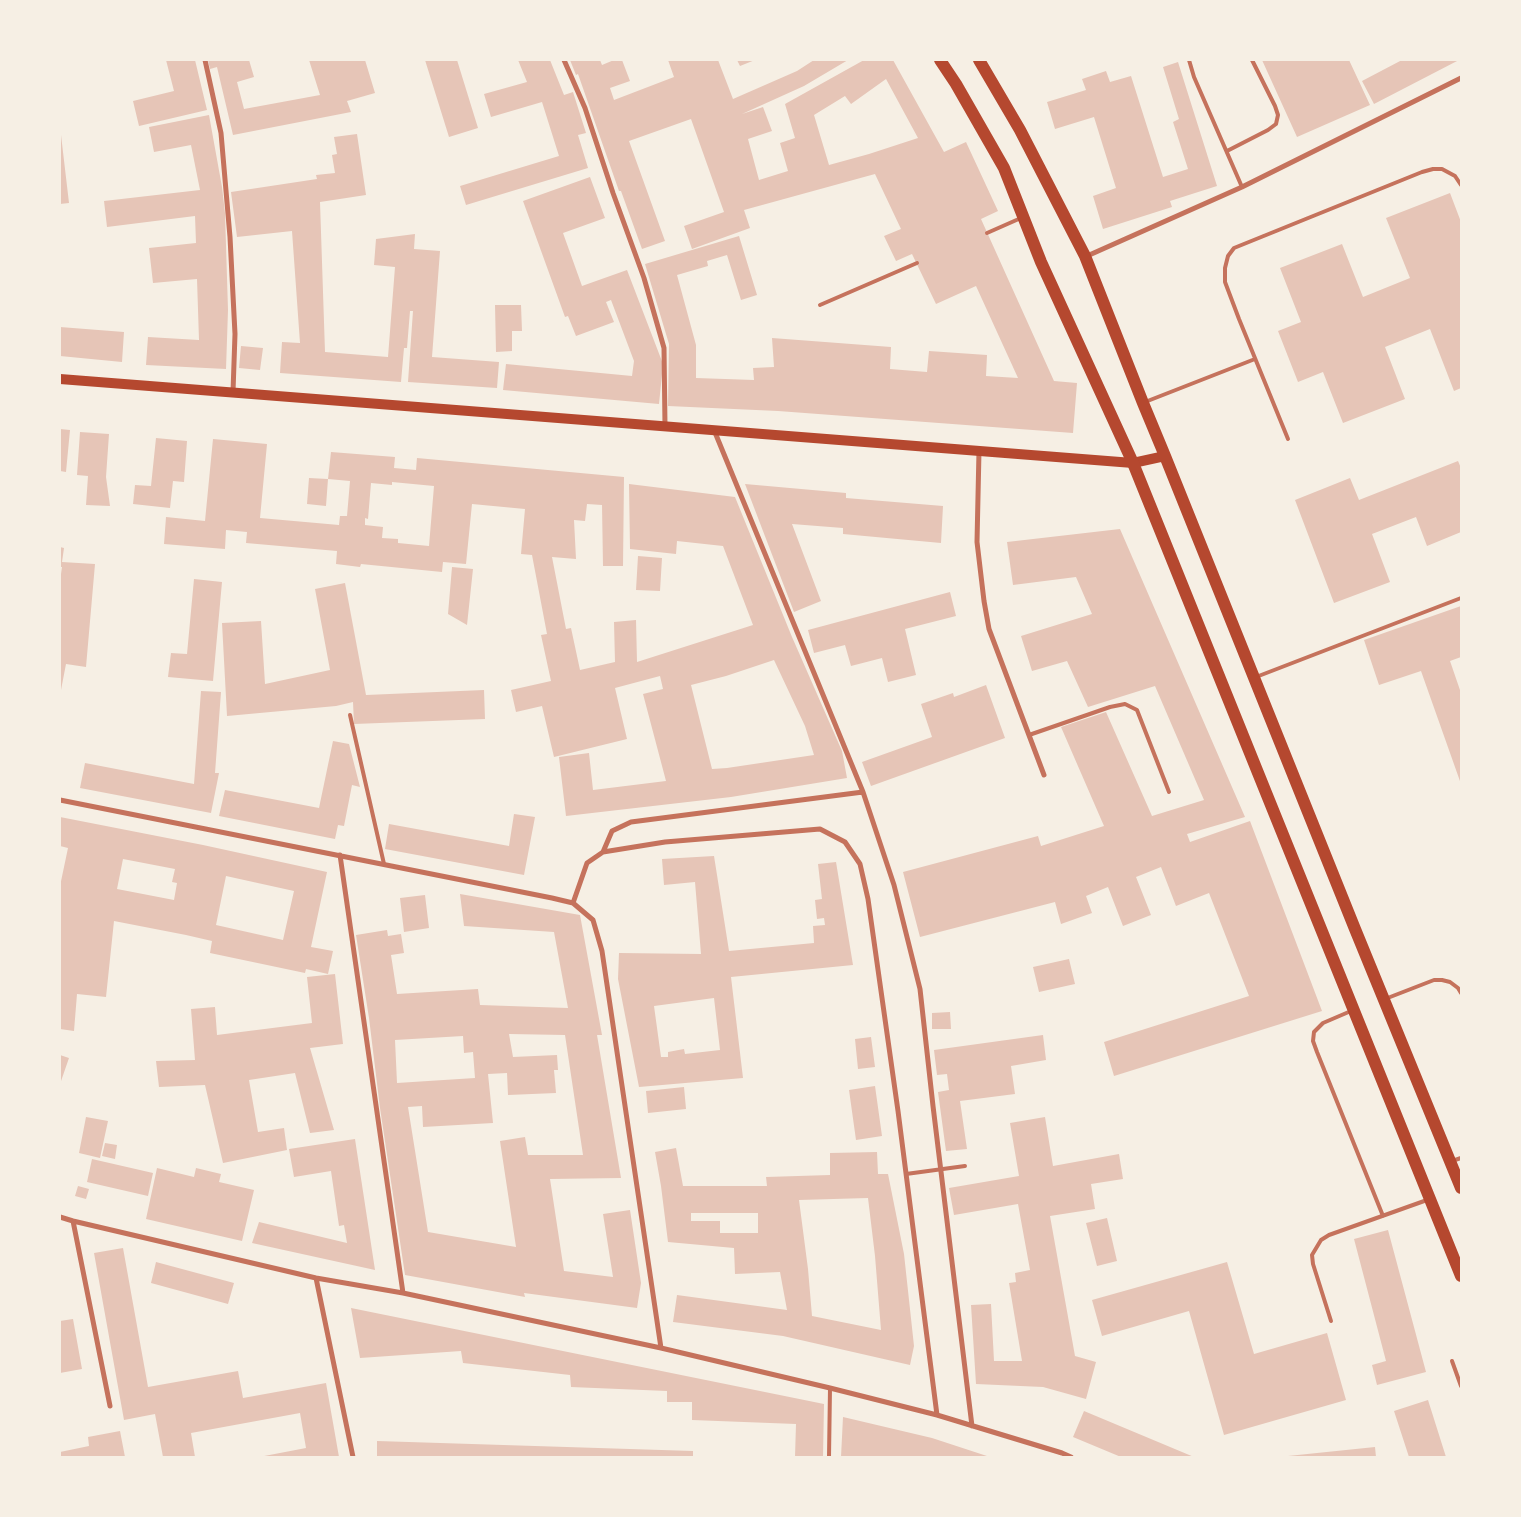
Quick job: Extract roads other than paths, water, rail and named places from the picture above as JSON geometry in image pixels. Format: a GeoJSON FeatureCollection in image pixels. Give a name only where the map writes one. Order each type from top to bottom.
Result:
{"type":"FeatureCollection","features":[{"type":"Feature","properties":{"kind":"main road"},"geometry":{"type":"LineString","coordinates":[[940,60],[956,84],[1004,168],[1041,262],[1132,463],[1461,1276]]}},
{"type":"Feature","properties":{"kind":"main road"},"geometry":{"type":"LineString","coordinates":[[979,60],[1020,130],[1085,256],[1383,999],[1456,1159],[1461,1188]]}},
{"type":"Feature","properties":{"kind":"main road"},"geometry":{"type":"LineString","coordinates":[[60,379],[1132,463],[1165,456]]}},
{"type":"Feature","properties":{"kind":"street"},"geometry":{"type":"LineString","coordinates":[[205,60],[222,133],[235,334],[233,393]]}},
{"type":"Feature","properties":{"kind":"street"},"geometry":{"type":"LineString","coordinates":[[564,60],[585,108],[613,194],[644,278],[664,348],[665,426]]}},
{"type":"Feature","properties":{"kind":"street"},"geometry":{"type":"LineString","coordinates":[[1085,256],[1242,187],[1461,78]]}},
{"type":"Feature","properties":{"kind":"street"},"geometry":{"type":"LineString","coordinates":[[714,430],[863,792],[894,885],[920,989],[972,1426]]}},
{"type":"Feature","properties":{"kind":"street"},"geometry":{"type":"LineString","coordinates":[[980,451],[977,542],[989,628],[1044,775]]}},
{"type":"Feature","properties":{"kind":"street"},"geometry":{"type":"LineString","coordinates":[[603,852],[612,831],[631,822],[863,792]]}},
{"type":"Feature","properties":{"kind":"street"},"geometry":{"type":"LineString","coordinates":[[60,800],[574,903],[593,920],[602,951],[661,1348]]}},
{"type":"Feature","properties":{"kind":"street"},"geometry":{"type":"LineString","coordinates":[[574,903],[587,863],[603,852],[665,842],[820,829],[845,842],[860,864],[868,899],[937,1415]]}},
{"type":"Feature","properties":{"kind":"street"},"geometry":{"type":"LineString","coordinates":[[340,855],[403,1293]]}},
{"type":"Feature","properties":{"kind":"street"},"geometry":{"type":"LineString","coordinates":[[60,1217],[316,1278],[403,1293],[661,1348],[830,1388],[937,1415],[1072,1457]]}},
{"type":"Feature","properties":{"kind":"street"},"geometry":{"type":"LineString","coordinates":[[73,1221],[110,1406]]}},
{"type":"Feature","properties":{"kind":"street"},"geometry":{"type":"LineString","coordinates":[[316,1278],[353,1457]]}},
{"type":"Feature","properties":{"kind":"lane"},"geometry":{"type":"LineString","coordinates":[[1189,60],[1194,77],[1242,187]]}},
{"type":"Feature","properties":{"kind":"lane"},"geometry":{"type":"LineString","coordinates":[[1227,151],[1276,124],[1278,115],[1275,106],[1252,60]]}},
{"type":"Feature","properties":{"kind":"lane"},"geometry":{"type":"LineString","coordinates":[[1288,439],[1225,282],[1225,268],[1228,256],[1234,248],[1422,172],[1442,169],[1455,176],[1461,185]]}},
{"type":"Feature","properties":{"kind":"lane"},"geometry":{"type":"LineString","coordinates":[[987,233],[1023,217]]}},
{"type":"Feature","properties":{"kind":"lane"},"geometry":{"type":"LineString","coordinates":[[820,305],[917,263]]}},
{"type":"Feature","properties":{"kind":"lane"},"geometry":{"type":"LineString","coordinates":[[1143,403],[1255,359]]}},
{"type":"Feature","properties":{"kind":"lane"},"geometry":{"type":"LineString","coordinates":[[1254,678],[1461,598]]}},
{"type":"Feature","properties":{"kind":"lane"},"geometry":{"type":"LineString","coordinates":[[1029,735],[1110,707],[1126,704],[1137,710],[1169,792]]}},
{"type":"Feature","properties":{"kind":"lane"},"geometry":{"type":"LineString","coordinates":[[350,715],[384,864]]}},
{"type":"Feature","properties":{"kind":"lane"},"geometry":{"type":"LineString","coordinates":[[1383,999],[1434,980],[1450,982],[1461,993]]}},
{"type":"Feature","properties":{"kind":"lane"},"geometry":{"type":"LineString","coordinates":[[1353,1010],[1323,1022],[1314,1032],[1313,1041],[1383,1216]]}},
{"type":"Feature","properties":{"kind":"lane"},"geometry":{"type":"LineString","coordinates":[[906,1174],[966,1166]]}},
{"type":"Feature","properties":{"kind":"lane"},"geometry":{"type":"LineString","coordinates":[[1331,1321],[1316,1275],[1312,1254],[1321,1240],[1329,1235],[1430,1199]]}},
{"type":"Feature","properties":{"kind":"lane"},"geometry":{"type":"LineString","coordinates":[[1452,1361],[1461,1386]]}},
{"type":"Feature","properties":{"kind":"lane"},"geometry":{"type":"LineString","coordinates":[[829,1457],[830,1388]]}}]}
